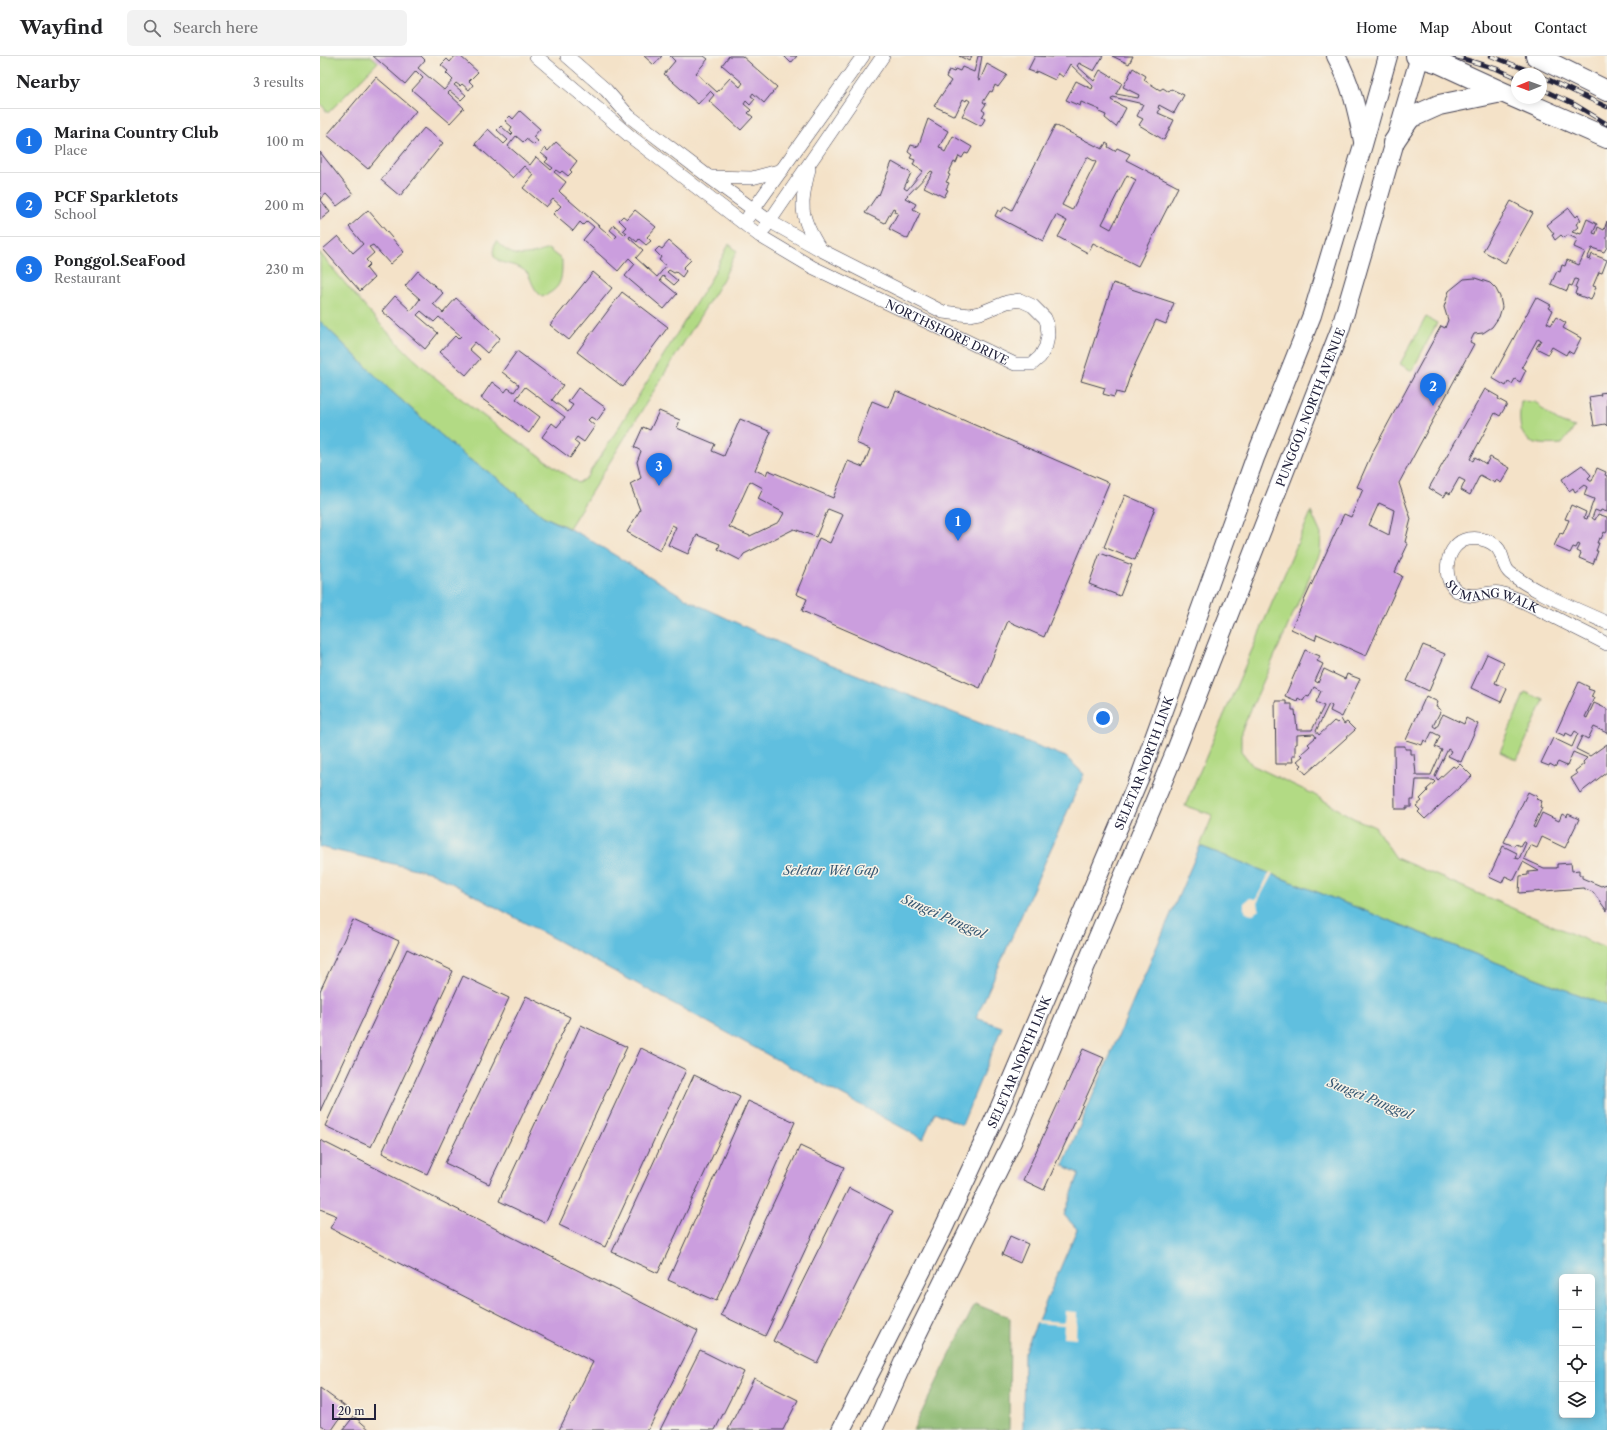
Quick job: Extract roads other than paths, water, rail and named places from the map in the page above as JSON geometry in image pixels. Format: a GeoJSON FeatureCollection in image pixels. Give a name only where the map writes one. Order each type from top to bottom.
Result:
{"type":"FeatureCollection","features":[{"type":"Feature","properties":{"kind":"main road"},"geometry":{"type":"LineString","coordinates":[[1336,56],[1345,72],[1355,98],[1363,145]]}},
{"type":"Feature","properties":{"kind":"main road"},"geometry":{"type":"LineString","coordinates":[[1363,145],[1388,56]]}},
{"type":"Feature","properties":{"kind":"main road"},"geometry":{"type":"LineString","coordinates":[[1419,56],[1439,63],[1607,138]]}},
{"type":"Feature","properties":{"kind":"main road","name":"PUNGGOL NORTH AVENUE"},"geometry":{"type":"LineString","coordinates":[[1176,750],[1340,330],[1419,56]]}},
{"type":"Feature","properties":{"kind":"main road"},"geometry":{"type":"LineString","coordinates":[[1536,56],[1607,91]]}},
{"type":"Feature","properties":{"kind":"main road"},"geometry":{"type":"LineString","coordinates":[[1393,143],[1410,118],[1439,105],[1502,92]]}},
{"type":"Feature","properties":{"kind":"main road","name":"SELETAR NORTH LINK"},"geometry":{"type":"LineString","coordinates":[[841,1430],[943,1229],[999,1110],[1140,774],[1255,458],[1312,314],[1363,145]]}},
{"type":"Feature","properties":{"kind":"main road","name":"SELETAR NORTH LINK"},"geometry":{"type":"LineString","coordinates":[[873,1430],[903,1363],[1013,1140],[1176,750]]}},
{"type":"Feature","properties":{"kind":"street","name":"NORTHSHORE DRIVE"},"geometry":{"type":"LineString","coordinates":[[536,56],[622,128],[742,224],[760,236],[812,267],[1015,364],[1032,364],[1040,357],[1046,346],[1048,335],[1047,323],[1045,318],[1033,306],[1025,301],[1007,302],[980,313],[969,315],[943,312],[821,250],[769,221],[709,177],[630,116],[606,90],[567,56]]}},
{"type":"Feature","properties":{"kind":"street"},"geometry":{"type":"LineString","coordinates":[[742,224],[863,56]]}},
{"type":"Feature","properties":{"kind":"street"},"geometry":{"type":"LineString","coordinates":[[760,236],[884,56]]}},
{"type":"Feature","properties":{"kind":"street"},"geometry":{"type":"LineString","coordinates":[[622,128],[630,116]]}},
{"type":"Feature","properties":{"kind":"street"},"geometry":{"type":"LineString","coordinates":[[810,162],[803,197],[802,213],[807,228],[821,250]]}},
{"type":"Feature","properties":{"kind":"street"},"geometry":{"type":"LineString","coordinates":[[709,177],[752,178],[782,170]]}},
{"type":"Feature","properties":{"kind":"street","name":"SUMANG WALK"},"geometry":{"type":"LineString","coordinates":[[1607,623],[1527,585],[1508,572],[1497,547],[1488,541],[1477,538],[1465,540],[1455,547],[1449,556],[1446,569],[1451,584],[1458,592],[1479,596],[1498,592],[1517,598],[1607,644]]}},
{"type":"Feature","properties":{"kind":"water","name":"Seletar Wet Gap"},"geometry":{"type":"Polygon","coordinates":[[[320,321],[390,390],[466,457],[496,477],[543,516],[580,534],[692,602],[797,651],[1066,757],[1084,774],[976,1018],[1002,1027],[962,1125],[935,1112],[923,1139],[433,873],[320,847],[320,321]]]}},
{"type":"Feature","properties":{"kind":"water","name":"Sungei Punggol"},"geometry":{"type":"Polygon","coordinates":[[[1200,846],[1607,1006],[1607,1430],[1023,1430],[1024,1353],[1077,1229],[1064,1215],[1079,1174],[1063,1165],[1200,846]]]}},
{"type":"Feature","properties":{"kind":"railway"},"geometry":{"type":"LineString","coordinates":[[1454,56],[1497,69],[1511,75]]}},
{"type":"Feature","properties":{"kind":"railway"},"geometry":{"type":"LineString","coordinates":[[1491,56],[1522,68]]}},
{"type":"Feature","properties":{"kind":"railway"},"geometry":{"type":"LineString","coordinates":[[1547,79],[1607,107]]}},
{"type":"Feature","properties":{"kind":"railway"},"geometry":{"type":"LineString","coordinates":[[1547,92],[1574,104],[1607,124]]}},
{"type":"Feature","properties":{"kind":"place","name":"PCF Sparkletots"},"geometry":{"type":"Point","coordinates":[1433,406]}},
{"type":"Feature","properties":{"kind":"place","name":"Ponggol.SeaFood"},"geometry":{"type":"Point","coordinates":[659,486]}},
{"type":"Feature","properties":{"kind":"place","name":"Marina Country Club"},"geometry":{"type":"Point","coordinates":[958,541]}}]}
